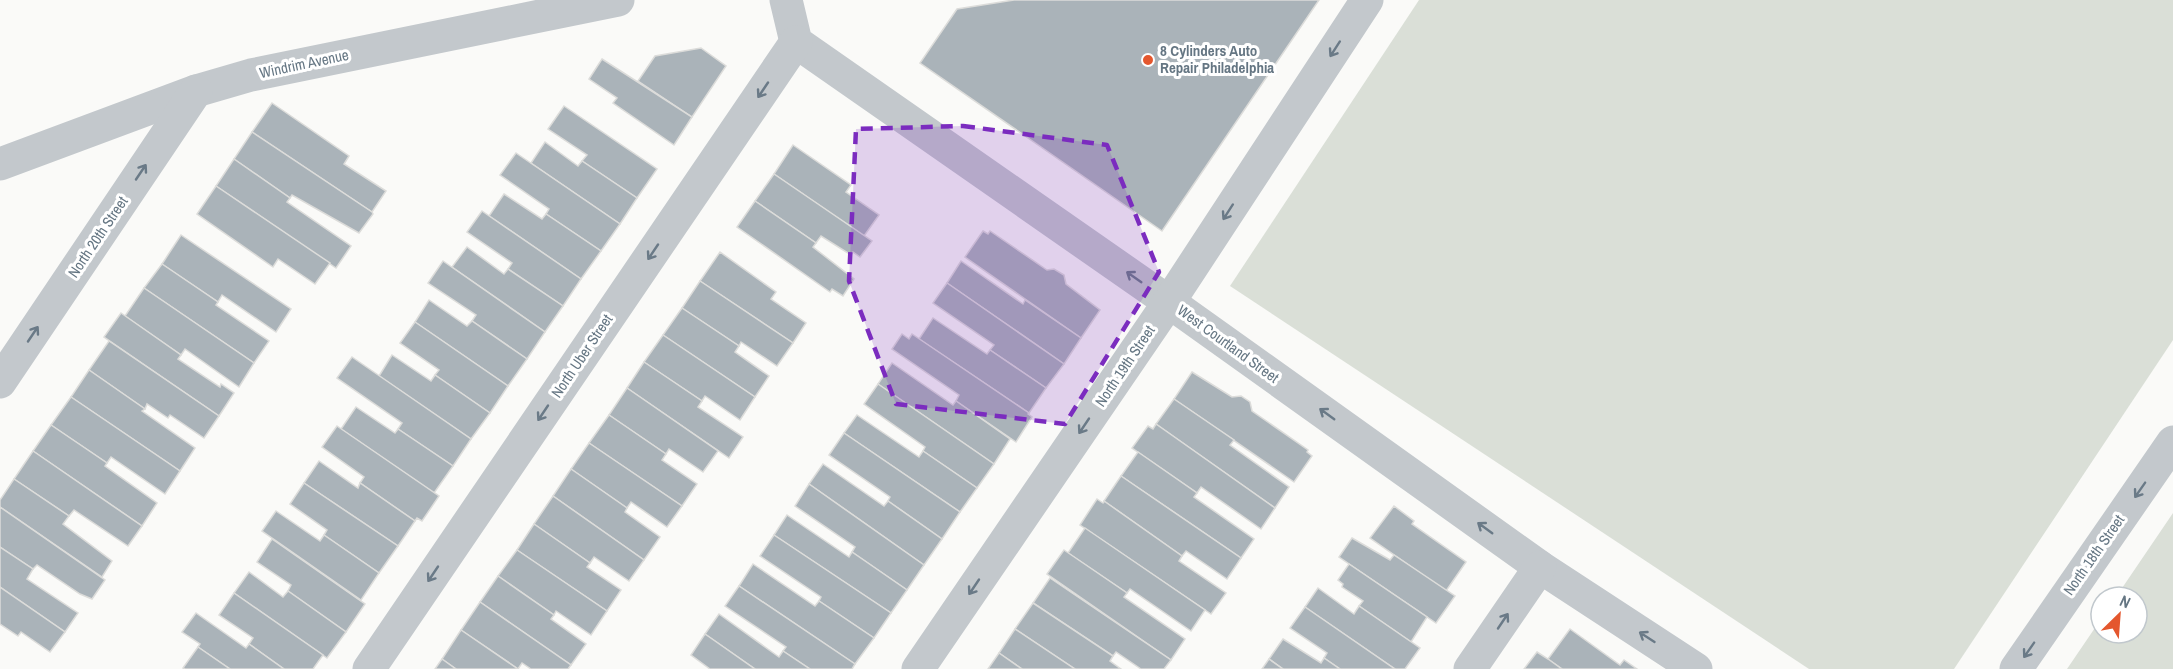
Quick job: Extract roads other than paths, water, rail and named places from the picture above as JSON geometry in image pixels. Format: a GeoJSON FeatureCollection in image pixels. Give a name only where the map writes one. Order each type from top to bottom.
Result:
{"type":"FeatureCollection","features":[{"type":"Feature","properties":{"kind":"street","name":"Windrim Avenue"},"geometry":{"type":"LineString","coordinates":[[0,164],[196,91],[251,75],[618,0]]}},
{"type":"Feature","properties":{"kind":"street"},"geometry":{"type":"LineString","coordinates":[[786,0],[796,42]]}},
{"type":"Feature","properties":{"kind":"street","name":"North 19th Street"},"geometry":{"type":"LineString","coordinates":[[918,669],[1169,302],[1367,0]]}},
{"type":"Feature","properties":{"kind":"street","name":"West Courtland Street"},"geometry":{"type":"LineString","coordinates":[[796,42],[1169,302],[1540,567],[1696,669]]}},
{"type":"Feature","properties":{"kind":"street","name":"North Uber Street"},"geometry":{"type":"LineString","coordinates":[[369,669],[796,42]]}},
{"type":"Feature","properties":{"kind":"street","name":"North 20th Street"},"geometry":{"type":"LineString","coordinates":[[0,382],[196,91]]}},
{"type":"Feature","properties":{"kind":"street","name":"North 18th Street"},"geometry":{"type":"LineString","coordinates":[[2016,669],[2173,442]]}},
{"type":"Feature","properties":{"kind":"street"},"geometry":{"type":"LineString","coordinates":[[1470,669],[1540,567]]}},
{"type":"Feature","properties":{"kind":"place","name":"8 Cylinders Auto Repair Philadelphia"},"geometry":{"type":"Point","coordinates":[1148,60]}}]}
